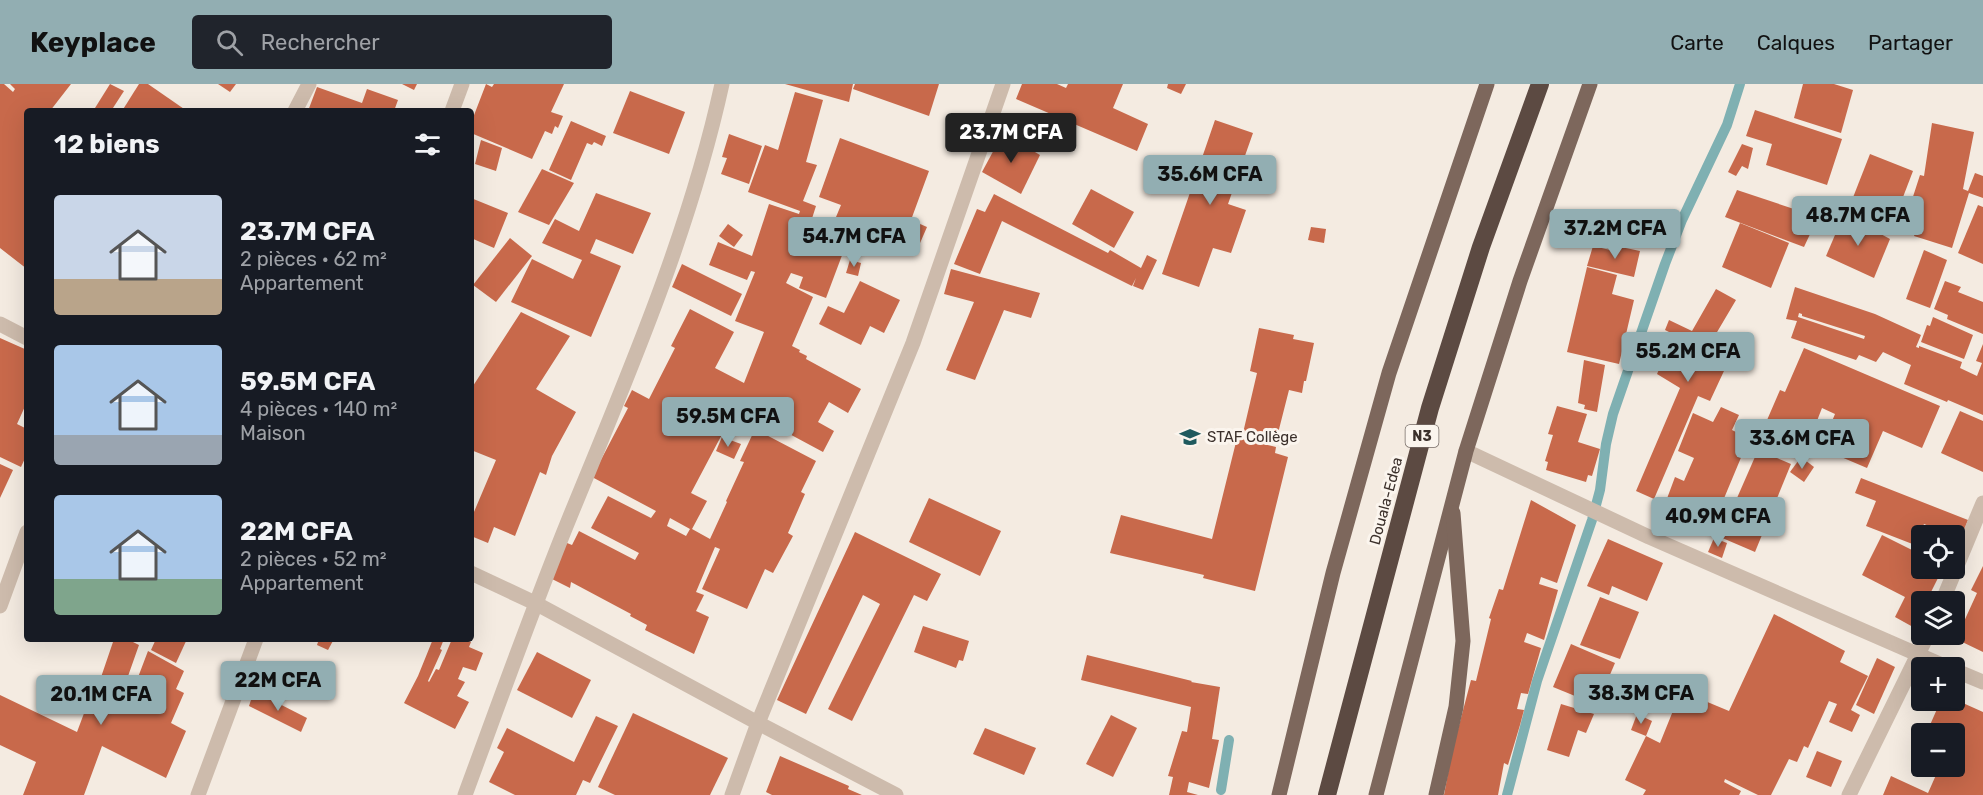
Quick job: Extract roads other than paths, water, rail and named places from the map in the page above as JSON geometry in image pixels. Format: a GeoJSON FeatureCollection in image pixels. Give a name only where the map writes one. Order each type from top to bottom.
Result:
{"type":"FeatureCollection","features":[{"type":"Feature","properties":{"kind":"highway","name":"Douala-Edea"},"geometry":{"type":"LineString","coordinates":[[1327,795],[1430,408],[1481,247],[1540,84]]}},
{"type":"Feature","properties":{"kind":"main road"},"geometry":{"type":"LineString","coordinates":[[1279,795],[1333,573],[1389,374],[1487,84]]}},
{"type":"Feature","properties":{"kind":"main road"},"geometry":{"type":"LineString","coordinates":[[1376,795],[1466,452],[1520,281],[1590,84]]}},
{"type":"Feature","properties":{"kind":"main road"},"geometry":{"type":"LineString","coordinates":[[1436,795],[1456,707],[1463,641],[1452,500]]}},
{"type":"Feature","properties":{"kind":"street"},"geometry":{"type":"LineString","coordinates":[[297,108],[309,84]]}},
{"type":"Feature","properties":{"kind":"street"},"geometry":{"type":"LineString","coordinates":[[453,108],[462,84]]}},
{"type":"Feature","properties":{"kind":"street"},"geometry":{"type":"LineString","coordinates":[[465,795],[535,603],[658,302],[710,141],[722,84]]}},
{"type":"Feature","properties":{"kind":"street"},"geometry":{"type":"LineString","coordinates":[[732,795],[758,723],[913,343],[1003,84]]}},
{"type":"Feature","properties":{"kind":"street"},"geometry":{"type":"LineString","coordinates":[[0,324],[24,336]]}},
{"type":"Feature","properties":{"kind":"street"},"geometry":{"type":"LineString","coordinates":[[1466,452],[1649,537],[1923,657]]}},
{"type":"Feature","properties":{"kind":"street"},"geometry":{"type":"LineString","coordinates":[[1947,591],[1983,503]]}},
{"type":"Feature","properties":{"kind":"street"},"geometry":{"type":"LineString","coordinates":[[0,606],[24,540]]}},
{"type":"Feature","properties":{"kind":"street"},"geometry":{"type":"LineString","coordinates":[[474,574],[535,603],[896,795]]}},
{"type":"Feature","properties":{"kind":"street"},"geometry":{"type":"LineString","coordinates":[[198,795],[255,642]]}},
{"type":"Feature","properties":{"kind":"street"},"geometry":{"type":"LineString","coordinates":[[1849,795],[1923,645]]}},
{"type":"Feature","properties":{"kind":"street"},"geometry":{"type":"LineString","coordinates":[[1965,675],[1983,682]]}},
{"type":"Feature","properties":{"kind":"waterway"},"geometry":{"type":"LineString","coordinates":[[1507,795],[1537,681],[1592,520],[1600,490],[1606,444],[1613,414],[1665,264],[1682,220],[1727,125],[1740,84]]}},
{"type":"Feature","properties":{"kind":"waterway"},"geometry":{"type":"LineString","coordinates":[[1221,790],[1229,740]]}},
{"type":"Feature","properties":{"kind":"place","name":"STAF Collège"},"geometry":{"type":"Point","coordinates":[1190,437]}}]}
